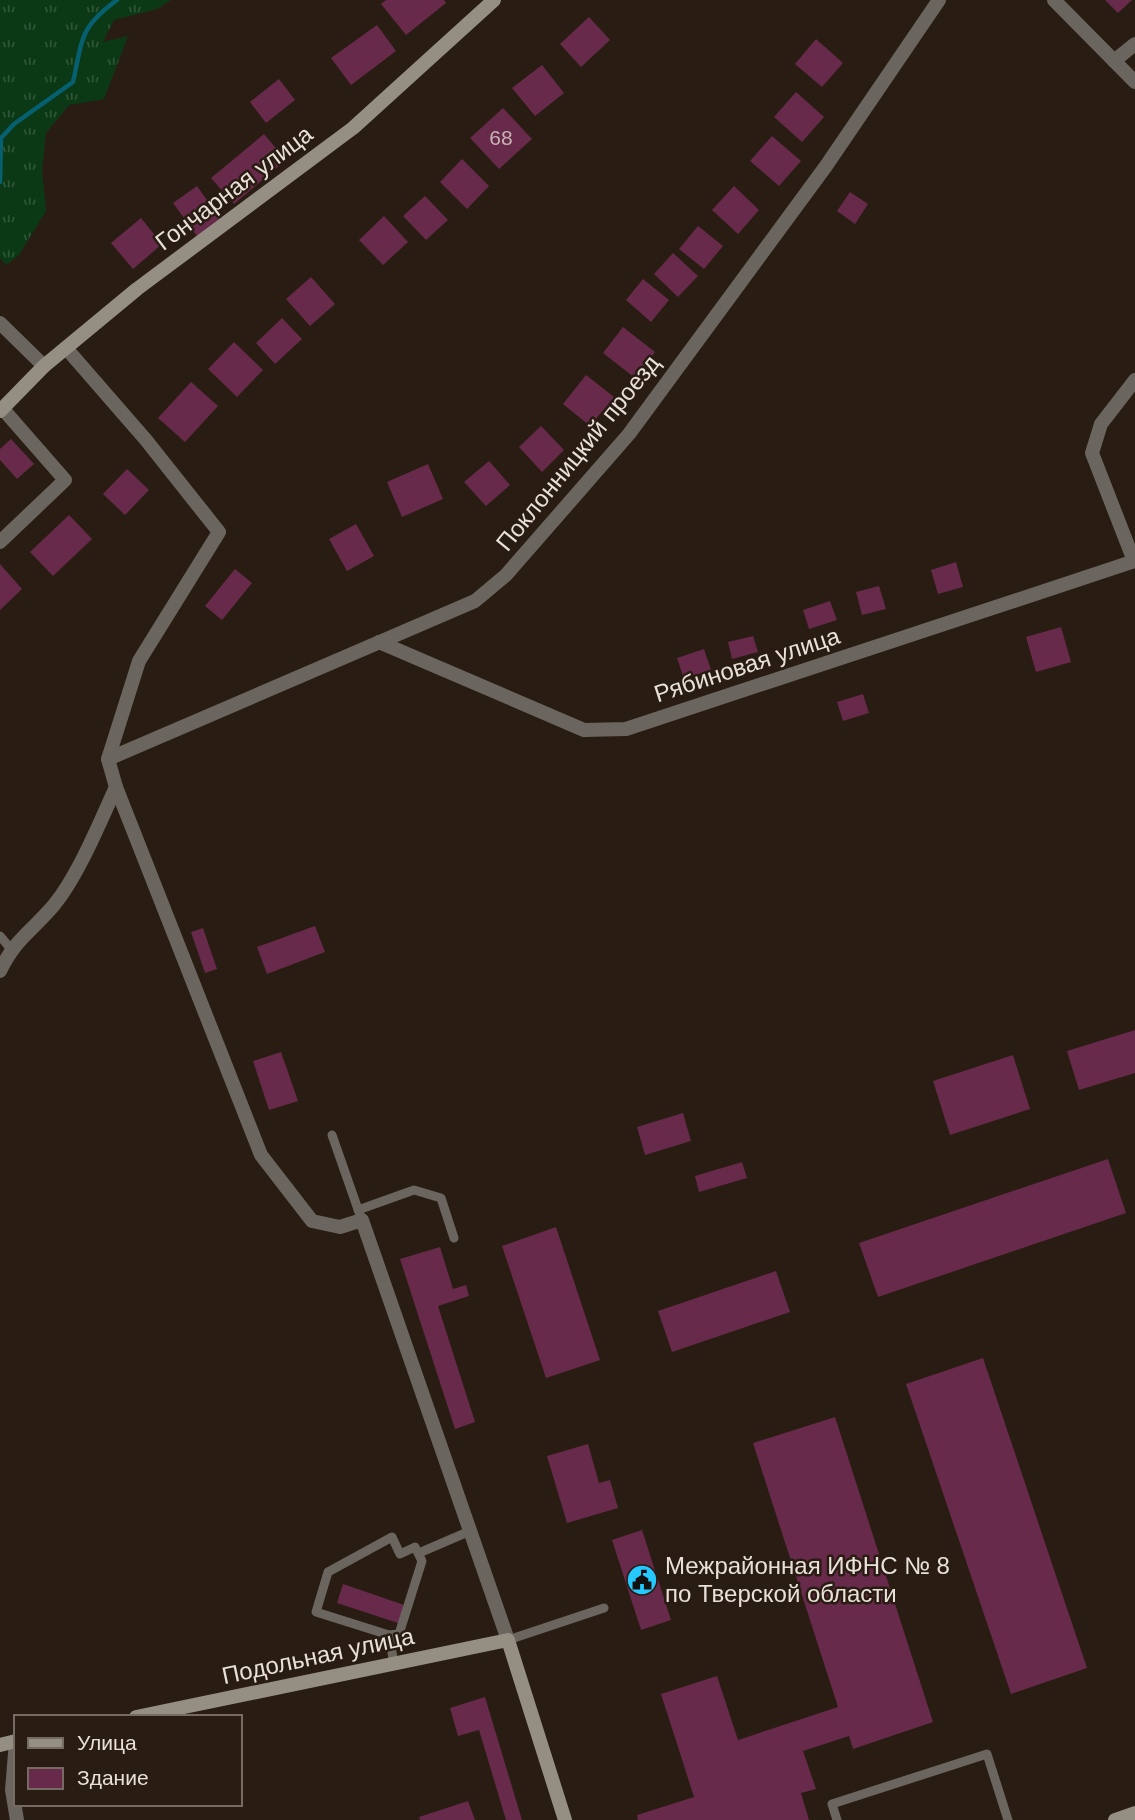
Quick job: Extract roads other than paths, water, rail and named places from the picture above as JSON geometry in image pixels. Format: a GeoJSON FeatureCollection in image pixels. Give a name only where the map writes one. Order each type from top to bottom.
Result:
{"type":"FeatureCollection","features":[{"type":"Feature","properties":{"kind":"street","name":"Гончарная улица"},"geometry":{"type":"LineString","coordinates":[[1,410],[44,366],[137,289],[353,128],[494,0]]}},
{"type":"Feature","properties":{"kind":"street","name":"Поклонницкий проезд"},"geometry":{"type":"LineString","coordinates":[[107,759],[475,601],[506,576],[629,433],[826,166],[939,0]]}},
{"type":"Feature","properties":{"kind":"street"},"geometry":{"type":"LineString","coordinates":[[1054,0],[1135,82]]}},
{"type":"Feature","properties":{"kind":"street"},"geometry":{"type":"LineString","coordinates":[[1114,61],[1135,44]]}},
{"type":"Feature","properties":{"kind":"street"},"geometry":{"type":"LineString","coordinates":[[0,323],[44,366]]}},
{"type":"Feature","properties":{"kind":"street"},"geometry":{"type":"LineString","coordinates":[[65,348],[146,440],[219,532],[139,661],[107,759],[116,786],[261,1155],[312,1221],[340,1227],[360,1215],[508,1640],[565,1820]]}},
{"type":"Feature","properties":{"kind":"street"},"geometry":{"type":"LineString","coordinates":[[1135,380],[1101,424],[1093,453],[1135,561]]}},
{"type":"Feature","properties":{"kind":"street"},"geometry":{"type":"LineString","coordinates":[[0,542],[65,481],[1,410]]}},
{"type":"Feature","properties":{"kind":"street","name":"Рябиновая улица"},"geometry":{"type":"LineString","coordinates":[[379,642],[584,730],[626,729],[1135,561]]}},
{"type":"Feature","properties":{"kind":"street"},"geometry":{"type":"LineString","coordinates":[[0,971],[10,948],[55,904],[93,836],[116,786]]}},
{"type":"Feature","properties":{"kind":"street","name":"Подольная улица"},"geometry":{"type":"LineString","coordinates":[[146,1715],[508,1640]]}},
{"type":"Feature","properties":{"kind":"street"},"geometry":{"type":"LineString","coordinates":[[14,1766],[14,1802]]}},
{"type":"Feature","properties":{"kind":"street"},"geometry":{"type":"LineString","coordinates":[[1115,1820],[1135,1813]]}},
{"type":"Feature","properties":{"kind":"lane"},"geometry":{"type":"LineString","coordinates":[[0,936],[10,948]]}},
{"type":"Feature","properties":{"kind":"lane"},"geometry":{"type":"LineString","coordinates":[[332,1135],[360,1215],[414,1190],[441,1198],[454,1238]]}},
{"type":"Feature","properties":{"kind":"lane"},"geometry":{"type":"LineString","coordinates":[[419,1553],[470,1531]]}},
{"type":"Feature","properties":{"kind":"lane"},"geometry":{"type":"LineString","coordinates":[[391,1537],[400,1554],[415,1547],[422,1561],[398,1634],[389,1635],[316,1612],[328,1572],[391,1537]]}},
{"type":"Feature","properties":{"kind":"lane"},"geometry":{"type":"LineString","coordinates":[[508,1640],[604,1608]]}},
{"type":"Feature","properties":{"kind":"lane"},"geometry":{"type":"LineString","coordinates":[[389,1635],[394,1664]]}},
{"type":"Feature","properties":{"kind":"lane"},"geometry":{"type":"LineString","coordinates":[[838,1820],[832,1804],[987,1754],[1008,1820]]}},
{"type":"Feature","properties":{"kind":"waterway"},"geometry":{"type":"LineString","coordinates":[[0,182],[1,138],[14,124],[73,82],[81,44],[89,27],[117,0]]}},
{"type":"Feature","properties":{"kind":"place","name":"Межрайонная ИФНС № 8 по Тверской области"},"geometry":{"type":"Point","coordinates":[642,1580]}}]}
